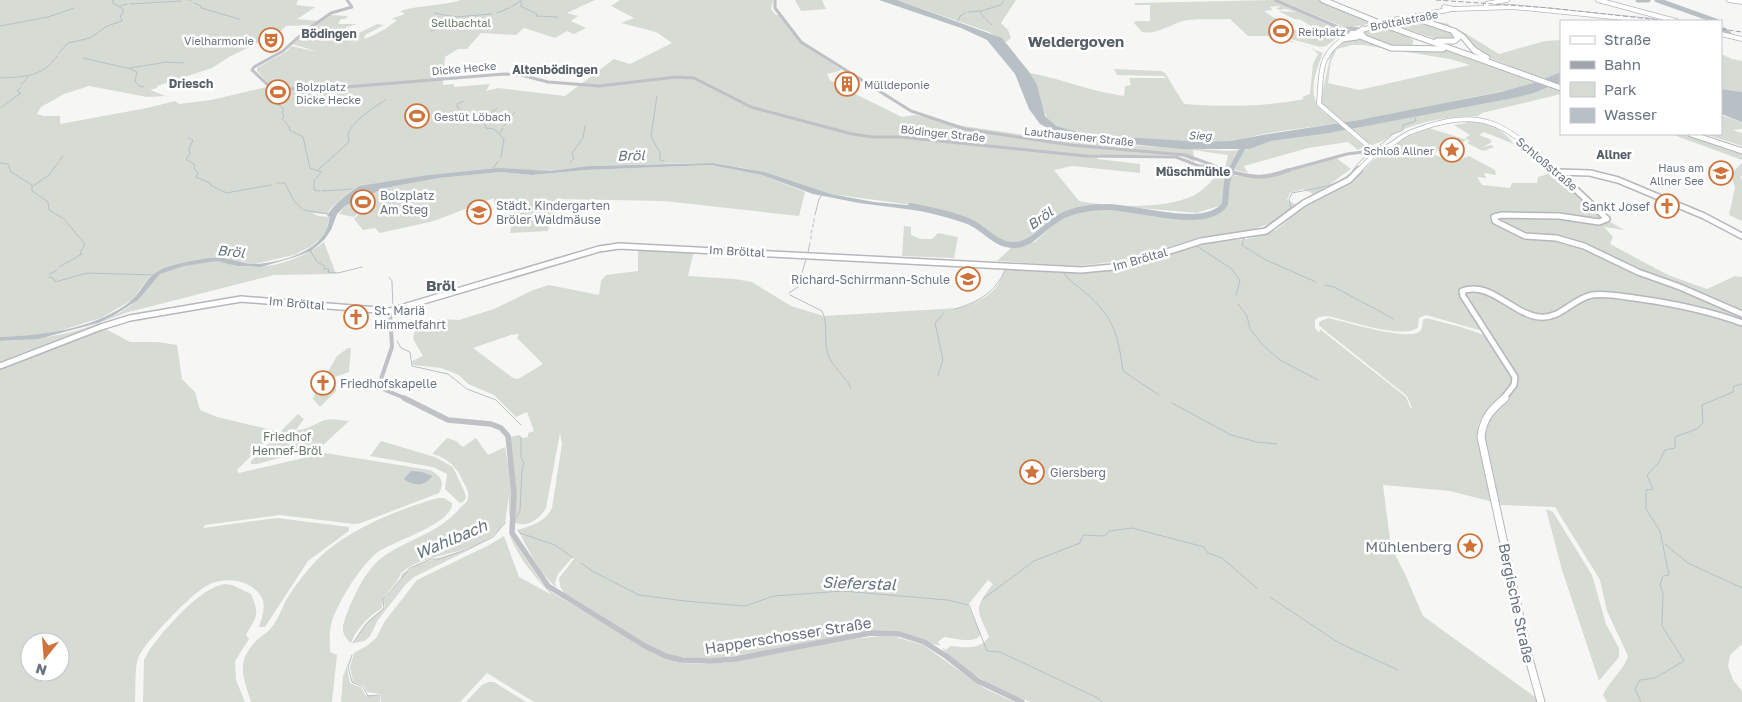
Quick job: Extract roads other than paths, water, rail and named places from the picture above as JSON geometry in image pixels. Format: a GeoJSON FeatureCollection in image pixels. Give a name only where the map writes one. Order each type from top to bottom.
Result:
{"type":"FeatureCollection","features":[{"type":"Feature","properties":{"kind":"highway"},"geometry":{"type":"LineString","coordinates":[[1324,0],[1381,23],[1560,87]]}},
{"type":"Feature","properties":{"kind":"highway"},"geometry":{"type":"LineString","coordinates":[[1329,0],[1413,38],[1416,44],[1409,48],[1396,48],[1366,38],[1342,39]]}},
{"type":"Feature","properties":{"kind":"highway"},"geometry":{"type":"LineString","coordinates":[[1426,15],[1422,18],[1460,35],[1477,53],[1510,69]]}},
{"type":"Feature","properties":{"kind":"highway"},"geometry":{"type":"LineString","coordinates":[[1412,17],[1453,33],[1458,38],[1454,41],[1446,42],[1419,36]]}},
{"type":"Feature","properties":{"kind":"highway"},"geometry":{"type":"LineString","coordinates":[[1412,17],[1436,25]]}},
{"type":"Feature","properties":{"kind":"highway"},"geometry":{"type":"LineString","coordinates":[[1396,20],[1422,21]]}},
{"type":"Feature","properties":{"kind":"highway"},"geometry":{"type":"LineString","coordinates":[[1363,29],[1360,32],[1366,38]]}},
{"type":"Feature","properties":{"kind":"highway"},"geometry":{"type":"LineString","coordinates":[[1397,30],[1510,69]]}},
{"type":"Feature","properties":{"kind":"highway"},"geometry":{"type":"LineString","coordinates":[[1353,33],[1391,48],[1436,48],[1477,58]]}},
{"type":"Feature","properties":{"kind":"highway"},"geometry":{"type":"LineString","coordinates":[[1694,135],[1742,150]]}},
{"type":"Feature","properties":{"kind":"highway"},"geometry":{"type":"LineString","coordinates":[[1702,135],[1742,150]]}},
{"type":"Feature","properties":{"kind":"main road","name":"Bröltalstraße"},"geometry":{"type":"LineString","coordinates":[[1370,151],[1362,141],[1325,111],[1318,101],[1323,66],[1329,52],[1342,39],[1363,29],[1396,20],[1448,10],[1443,7],[1449,6],[1454,9],[1488,7],[1486,4],[1507,0]]}},
{"type":"Feature","properties":{"kind":"main road"},"geometry":{"type":"LineString","coordinates":[[1598,0],[1672,20]]}},
{"type":"Feature","properties":{"kind":"main road"},"geometry":{"type":"LineString","coordinates":[[1729,0],[1742,2]]}},
{"type":"Feature","properties":{"kind":"main road"},"geometry":{"type":"LineString","coordinates":[[1488,7],[1513,7],[1643,20]]}},
{"type":"Feature","properties":{"kind":"main road"},"geometry":{"type":"LineString","coordinates":[[1722,34],[1738,38]]}},
{"type":"Feature","properties":{"kind":"main road","name":"Schloßstraße"},"geometry":{"type":"LineString","coordinates":[[1370,151],[1385,148],[1397,138],[1433,123],[1462,118],[1479,119],[1502,127],[1557,172],[1607,217],[1606,221],[1597,222],[1559,216],[1512,215],[1495,216],[1494,220],[1525,236],[1556,238],[1584,246],[1635,270],[1742,314]]}},
{"type":"Feature","properties":{"kind":"main road","name":"Im Bröltal"},"geometry":{"type":"LineString","coordinates":[[0,366],[68,339],[130,318],[241,299],[390,311],[599,249],[619,246],[1073,269],[1112,268],[1201,241],[1266,231],[1304,203],[1348,180],[1371,158],[1370,151]]}},
{"type":"Feature","properties":{"kind":"main road"},"geometry":{"type":"LineString","coordinates":[[1557,172],[1590,173],[1618,180],[1696,212],[1742,236]]}},
{"type":"Feature","properties":{"kind":"main road","name":"Bergische Straße"},"geometry":{"type":"LineString","coordinates":[[1541,702],[1528,655],[1480,426],[1488,413],[1513,389],[1516,383],[1515,377],[1462,292],[1464,289],[1478,289],[1524,313],[1539,317],[1560,314],[1582,298],[1601,294],[1684,305],[1742,323]]}},
{"type":"Feature","properties":{"kind":"street","name":"Dicke Hecke"},"geometry":{"type":"LineString","coordinates":[[348,0],[352,7],[334,12],[304,32],[285,49],[252,70],[269,86],[286,89],[340,88],[497,74],[519,74],[548,82],[599,86],[684,78]]}},
{"type":"Feature","properties":{"kind":"street","name":"Lauthausener Straße"},"geometry":{"type":"LineString","coordinates":[[775,0],[776,8],[801,42],[901,106],[943,123],[998,135],[1071,146],[1185,155],[1209,166],[1256,178],[1272,176],[1310,163],[1370,151]]}},
{"type":"Feature","properties":{"kind":"street"},"geometry":{"type":"LineString","coordinates":[[1276,0],[1353,33]]}},
{"type":"Feature","properties":{"kind":"street"},"geometry":{"type":"LineString","coordinates":[[1335,25],[1353,33]]}},
{"type":"Feature","properties":{"kind":"street"},"geometry":{"type":"LineString","coordinates":[[1343,28],[1363,29]]}},
{"type":"Feature","properties":{"kind":"street","name":"Bödinger Straße"},"geometry":{"type":"LineString","coordinates":[[684,78],[701,80],[736,101],[751,107],[852,134],[873,137],[901,137],[1086,156],[1176,157],[1199,166],[1209,166]]}},
{"type":"Feature","properties":{"kind":"street","name":"Happerschosser Straße"},"geometry":{"type":"LineString","coordinates":[[390,311],[392,347],[380,382],[385,390],[414,402],[448,420],[491,424],[508,436],[514,493],[512,533],[548,586],[563,597],[654,651],[682,660],[710,661],[735,659],[870,633],[899,634],[924,642],[946,656],[978,681],[1022,702]]}},
{"type":"Feature","properties":{"kind":"water"},"geometry":{"type":"Polygon","coordinates":[[[879,0],[897,0],[1002,38],[1030,73],[1037,85],[1045,116],[1056,126],[1088,135],[1205,142],[1231,141],[1359,120],[1500,92],[1537,82],[1560,72],[1560,82],[1534,93],[1513,98],[1329,133],[1271,141],[1250,149],[1182,149],[1067,138],[1040,124],[1029,109],[1015,74],[987,40],[961,28],[879,0]]]}},
{"type":"Feature","properties":{"kind":"water"},"geometry":{"type":"Polygon","coordinates":[[[1722,89],[1742,92],[1742,122],[1722,114],[1722,89]]]}},
{"type":"Feature","properties":{"kind":"water"},"geometry":{"type":"Polygon","coordinates":[[[713,163],[764,172],[831,194],[874,202],[917,206],[921,211],[859,203],[813,194],[762,175],[711,165],[586,170],[532,175],[501,172],[439,178],[385,188],[345,206],[337,214],[331,230],[324,240],[311,251],[295,257],[261,267],[237,266],[217,261],[184,266],[160,274],[138,300],[98,323],[38,339],[0,341],[0,337],[50,333],[98,320],[131,301],[153,274],[175,265],[215,258],[255,264],[291,257],[308,249],[323,236],[330,217],[327,216],[347,195],[360,186],[428,175],[499,168],[550,171],[588,166],[713,163]]]}},
{"type":"Feature","properties":{"kind":"water"},"geometry":{"type":"Polygon","coordinates":[[[411,471],[422,472],[432,476],[422,484],[415,484],[404,479],[411,471]]]}},
{"type":"Feature","properties":{"kind":"waterway"},"geometry":{"type":"LineString","coordinates":[[58,54],[68,43],[90,38],[107,26],[122,21],[120,15],[123,14],[123,9],[113,3],[113,0]]}},
{"type":"Feature","properties":{"kind":"waterway"},"geometry":{"type":"LineString","coordinates":[[981,14],[981,11],[1001,5],[1004,0]]}},
{"type":"Feature","properties":{"kind":"waterway"},"geometry":{"type":"LineString","coordinates":[[1638,0],[1648,0]]}},
{"type":"Feature","properties":{"kind":"waterway"},"geometry":{"type":"LineString","coordinates":[[1657,0],[1713,20]]}},
{"type":"Feature","properties":{"kind":"waterway"},"geometry":{"type":"LineString","coordinates":[[130,4],[181,1]]}},
{"type":"Feature","properties":{"kind":"waterway"},"geometry":{"type":"LineString","coordinates":[[511,7],[520,1]]}},
{"type":"Feature","properties":{"kind":"waterway"},"geometry":{"type":"LineString","coordinates":[[520,1],[522,4],[520,6],[537,14],[536,16],[558,17]]}},
{"type":"Feature","properties":{"kind":"waterway"},"geometry":{"type":"LineString","coordinates":[[194,3],[201,6],[201,8],[239,19]]}},
{"type":"Feature","properties":{"kind":"waterway"},"geometry":{"type":"LineString","coordinates":[[120,6],[127,4]]}},
{"type":"Feature","properties":{"kind":"waterway"},"geometry":{"type":"LineString","coordinates":[[0,26],[48,17],[74,8]]}},
{"type":"Feature","properties":{"kind":"waterway"},"geometry":{"type":"LineString","coordinates":[[497,13],[509,8]]}},
{"type":"Feature","properties":{"kind":"waterway"},"geometry":{"type":"LineString","coordinates":[[968,12],[980,11]]}},
{"type":"Feature","properties":{"kind":"waterway"},"geometry":{"type":"LineString","coordinates":[[434,13],[455,17]]}},
{"type":"Feature","properties":{"kind":"waterway"},"geometry":{"type":"LineString","coordinates":[[958,21],[960,16],[965,13]]}},
{"type":"Feature","properties":{"kind":"waterway"},"geometry":{"type":"LineString","coordinates":[[455,17],[492,14]]}},
{"type":"Feature","properties":{"kind":"waterway"},"geometry":{"type":"LineString","coordinates":[[982,15],[992,25]]}},
{"type":"Feature","properties":{"kind":"waterway"},"geometry":{"type":"LineString","coordinates":[[440,27],[455,17]]}},
{"type":"Feature","properties":{"kind":"waterway"},"geometry":{"type":"LineString","coordinates":[[431,31],[440,28]]}},
{"type":"Feature","properties":{"kind":"waterway"},"geometry":{"type":"LineString","coordinates":[[1724,30],[1729,34]]}},
{"type":"Feature","properties":{"kind":"waterway"},"geometry":{"type":"LineString","coordinates":[[0,78],[25,76],[39,72],[52,63],[57,56]]}},
{"type":"Feature","properties":{"kind":"waterway"},"geometry":{"type":"LineString","coordinates":[[83,58],[131,69],[137,72],[135,81],[139,86],[144,87]]}},
{"type":"Feature","properties":{"kind":"waterway"},"geometry":{"type":"LineString","coordinates":[[130,68],[167,62],[184,63]]}},
{"type":"Feature","properties":{"kind":"waterway"},"geometry":{"type":"LineString","coordinates":[[21,85],[28,77]]}},
{"type":"Feature","properties":{"kind":"waterway"},"geometry":{"type":"LineString","coordinates":[[0,108],[21,93],[17,91],[21,87]]}},
{"type":"Feature","properties":{"kind":"waterway"},"geometry":{"type":"LineString","coordinates":[[266,95],[284,109],[282,112],[284,116],[282,118],[290,128],[289,130],[303,137],[310,168],[321,172],[314,181],[314,190],[320,191]]}},
{"type":"Feature","properties":{"kind":"waterway"},"geometry":{"type":"LineString","coordinates":[[657,96],[651,136],[660,153],[660,160],[664,161]]}},
{"type":"Feature","properties":{"kind":"waterway"},"geometry":{"type":"LineString","coordinates":[[318,170],[349,142],[348,134],[354,125],[386,100]]}},
{"type":"Feature","properties":{"kind":"waterway"},"geometry":{"type":"LineString","coordinates":[[464,101],[457,104],[457,107],[469,116],[483,120]]}},
{"type":"Feature","properties":{"kind":"waterway"},"geometry":{"type":"LineString","coordinates":[[483,120],[497,108]]}},
{"type":"Feature","properties":{"kind":"waterway"},"geometry":{"type":"LineString","coordinates":[[507,120],[515,112]]}},
{"type":"Feature","properties":{"kind":"waterway"},"geometry":{"type":"LineString","coordinates":[[1379,146],[1393,134],[1403,130],[1403,125],[1416,121],[1415,118]]}},
{"type":"Feature","properties":{"kind":"waterway"},"geometry":{"type":"LineString","coordinates":[[483,120],[486,128],[494,129],[504,139],[501,157]]}},
{"type":"Feature","properties":{"kind":"waterway"},"geometry":{"type":"LineString","coordinates":[[504,126],[507,122]]}},
{"type":"Feature","properties":{"kind":"waterway"},"geometry":{"type":"LineString","coordinates":[[570,163],[574,158],[572,153],[583,138],[585,126]]}},
{"type":"Feature","properties":{"kind":"waterway"},"geometry":{"type":"LineString","coordinates":[[500,133],[503,128]]}},
{"type":"Feature","properties":{"kind":"waterway"},"geometry":{"type":"LineString","coordinates":[[188,138],[193,140],[189,149],[190,154],[186,159],[195,165],[194,169],[198,173],[196,177],[210,183],[210,185],[226,193],[271,185]]}},
{"type":"Feature","properties":{"kind":"waterway","name":"Bröl"},"geometry":{"type":"LineString","coordinates":[[1230,171],[1245,144]]}},
{"type":"Feature","properties":{"kind":"waterway"},"geometry":{"type":"LineString","coordinates":[[33,186],[49,175],[63,156]]}},
{"type":"Feature","properties":{"kind":"waterway"},"geometry":{"type":"LineString","coordinates":[[1262,229],[1291,208],[1289,199],[1292,193],[1334,184],[1349,175],[1365,157]]}},
{"type":"Feature","properties":{"kind":"waterway"},"geometry":{"type":"LineString","coordinates":[[492,170],[498,161]]}},
{"type":"Feature","properties":{"kind":"waterway"},"geometry":{"type":"LineString","coordinates":[[0,163],[8,164],[11,172],[32,185],[32,191],[48,202],[49,210],[64,219],[85,244],[80,253],[82,254],[59,267]]}},
{"type":"Feature","properties":{"kind":"waterway","name":"Bröl"},"geometry":{"type":"LineString","coordinates":[[911,206],[963,219],[1001,242],[1019,245],[1035,237],[1059,218],[1071,212],[1085,209],[1098,207],[1118,208],[1186,217],[1202,216],[1216,212],[1225,204],[1227,182],[1231,170]]}},
{"type":"Feature","properties":{"kind":"waterway"},"geometry":{"type":"LineString","coordinates":[[277,183],[285,183],[294,201],[302,209]]}},
{"type":"Feature","properties":{"kind":"waterway"},"geometry":{"type":"LineString","coordinates":[[322,191],[353,189]]}},
{"type":"Feature","properties":{"kind":"waterway"},"geometry":{"type":"LineString","coordinates":[[815,215],[819,199],[822,195]]}},
{"type":"Feature","properties":{"kind":"waterway"},"geometry":{"type":"LineString","coordinates":[[304,210],[328,214]]}},
{"type":"Feature","properties":{"kind":"waterway"},"geometry":{"type":"LineString","coordinates":[[1244,238],[1242,245],[1264,259],[1316,282]]}},
{"type":"Feature","properties":{"kind":"waterway"},"geometry":{"type":"LineString","coordinates":[[808,252],[810,243]]}},
{"type":"Feature","properties":{"kind":"waterway"},"geometry":{"type":"LineString","coordinates":[[1198,247],[1232,269],[1240,281],[1236,295]]}},
{"type":"Feature","properties":{"kind":"waterway","name":"Wahlbach"},"geometry":{"type":"LineString","coordinates":[[310,250],[317,262],[325,266],[324,269],[329,269],[328,272],[338,273],[362,267]]}},
{"type":"Feature","properties":{"kind":"waterway"},"geometry":{"type":"LineString","coordinates":[[789,293],[798,287],[806,259]]}},
{"type":"Feature","properties":{"kind":"waterway"},"geometry":{"type":"LineString","coordinates":[[955,309],[972,303],[986,295],[997,284],[1006,268]]}},
{"type":"Feature","properties":{"kind":"waterway"},"geometry":{"type":"LineString","coordinates":[[50,274],[57,270]]}},
{"type":"Feature","properties":{"kind":"waterway"},"geometry":{"type":"LineString","coordinates":[[1062,271],[1097,304],[1110,320],[1117,338],[1123,371],[1159,395]]}},
{"type":"Feature","properties":{"kind":"waterway"},"geometry":{"type":"LineString","coordinates":[[49,277],[53,278],[55,282],[87,273],[154,275]]}},
{"type":"Feature","properties":{"kind":"waterway","name":"Wahlbach"},"geometry":{"type":"LineString","coordinates":[[389,277],[392,281],[393,307]]}},
{"type":"Feature","properties":{"kind":"waterway"},"geometry":{"type":"LineString","coordinates":[[1325,285],[1334,287],[1394,319]]}},
{"type":"Feature","properties":{"kind":"waterway"},"geometry":{"type":"LineString","coordinates":[[790,295],[822,311],[828,355],[851,388]]}},
{"type":"Feature","properties":{"kind":"waterway"},"geometry":{"type":"LineString","coordinates":[[1238,304],[1247,316],[1250,329],[1263,345],[1280,360],[1318,380]]}},
{"type":"Feature","properties":{"kind":"waterway"},"geometry":{"type":"LineString","coordinates":[[938,375],[943,360],[935,323],[944,313]]}},
{"type":"Feature","properties":{"kind":"waterway","name":"Wahlbach"},"geometry":{"type":"LineString","coordinates":[[397,341],[401,348],[410,352],[412,366],[448,374],[467,389],[496,400],[521,425]]}},
{"type":"Feature","properties":{"kind":"waterway"},"geometry":{"type":"LineString","coordinates":[[1641,702],[1635,689],[1640,680],[1655,678],[1684,661],[1662,626],[1663,593],[1660,585],[1663,576],[1669,575],[1660,531],[1646,509],[1646,490],[1653,489],[1647,475],[1659,462],[1665,450],[1675,448],[1675,437],[1697,429],[1703,423],[1702,405],[1733,392],[1734,386],[1742,384]]}},
{"type":"Feature","properties":{"kind":"waterway"},"geometry":{"type":"LineString","coordinates":[[1172,403],[1231,435],[1257,442],[1277,444]]}},
{"type":"Feature","properties":{"kind":"waterway","name":"Wahlbach"},"geometry":{"type":"LineString","coordinates":[[515,519],[520,511],[522,468],[524,464],[521,457],[521,437]]}},
{"type":"Feature","properties":{"kind":"waterway","name":"Wahlbach"},"geometry":{"type":"LineString","coordinates":[[353,643],[366,624],[384,608],[383,600],[410,568],[431,559],[439,559],[468,549],[493,537],[505,523]]}},
{"type":"Feature","properties":{"kind":"waterway"},"geometry":{"type":"LineString","coordinates":[[983,599],[1034,561],[1080,543],[1083,535],[1105,536],[1109,531],[1132,528],[1204,547],[1208,553],[1222,558],[1258,589]]}},
{"type":"Feature","properties":{"kind":"waterway","name":"Sieferstal"},"geometry":{"type":"LineString","coordinates":[[518,530],[520,533],[555,545],[572,557]]}},
{"type":"Feature","properties":{"kind":"waterway"},"geometry":{"type":"LineString","coordinates":[[1665,544],[1688,563],[1742,588]]}},
{"type":"Feature","properties":{"kind":"waterway","name":"Sieferstal"},"geometry":{"type":"LineString","coordinates":[[581,563],[592,571],[639,595],[685,601],[745,606],[774,596],[843,591],[947,600],[969,605],[987,651],[1000,652],[1098,698],[1102,702]]}},
{"type":"Feature","properties":{"kind":"waterway"},"geometry":{"type":"LineString","coordinates":[[1270,597],[1339,643],[1398,670]]}},
{"type":"Feature","properties":{"kind":"waterway","name":"Wahlbach"},"geometry":{"type":"LineString","coordinates":[[352,655],[348,667],[352,682],[363,687],[368,696],[379,695],[379,702]]}},
{"type":"Feature","properties":{"kind":"railway"},"geometry":{"type":"LineString","coordinates":[[1436,0],[1550,8],[1659,20]]}},
{"type":"Feature","properties":{"kind":"railway"},"geometry":{"type":"LineString","coordinates":[[1722,29],[1742,32]]}},
{"type":"Feature","properties":{"kind":"place","name":"Reitplatz"},"geometry":{"type":"Point","coordinates":[1281,31]}},
{"type":"Feature","properties":{"kind":"place","name":"Vielharmonie"},"geometry":{"type":"Point","coordinates":[271,40]}},
{"type":"Feature","properties":{"kind":"place","name":"Mülldeponie"},"geometry":{"type":"Point","coordinates":[847,84]}},
{"type":"Feature","properties":{"kind":"place","name":"Bolzplatz Dicke Hecke"},"geometry":{"type":"Point","coordinates":[278,92]}},
{"type":"Feature","properties":{"kind":"place","name":"Gestüt Löbach"},"geometry":{"type":"Point","coordinates":[417,116]}},
{"type":"Feature","properties":{"kind":"place","name":"Schloß Allner"},"geometry":{"type":"Point","coordinates":[1452,150]}},
{"type":"Feature","properties":{"kind":"place","name":"Haus am Allner See"},"geometry":{"type":"Point","coordinates":[1721,173]}},
{"type":"Feature","properties":{"kind":"place","name":"Bolzplatz Am Steg"},"geometry":{"type":"Point","coordinates":[363,202]}},
{"type":"Feature","properties":{"kind":"place","name":"Sankt Josef"},"geometry":{"type":"Point","coordinates":[1667,206]}},
{"type":"Feature","properties":{"kind":"place","name":"Städt. Kindergarten Bröler Waldmäuse"},"geometry":{"type":"Point","coordinates":[479,212]}},
{"type":"Feature","properties":{"kind":"place","name":"Richard-Schirrmann-Schule"},"geometry":{"type":"Point","coordinates":[968,279]}},
{"type":"Feature","properties":{"kind":"place","name":"St. Mariä Himmelfahrt"},"geometry":{"type":"Point","coordinates":[356,317]}},
{"type":"Feature","properties":{"kind":"place","name":"Friedhofskapelle"},"geometry":{"type":"Point","coordinates":[323,383]}},
{"type":"Feature","properties":{"kind":"place","name":"Giersberg"},"geometry":{"type":"Point","coordinates":[1032,472]}},
{"type":"Feature","properties":{"kind":"place","name":"Mühlenberg"},"geometry":{"type":"Point","coordinates":[1470,546]}},
{"type":"Feature","properties":{"kind":"district","name":"Bödingen"},"geometry":{"type":"Point","coordinates":[329,33]}},
{"type":"Feature","properties":{"kind":"district","name":"Weldergoven"},"geometry":{"type":"Point","coordinates":[1076,41]}},
{"type":"Feature","properties":{"kind":"district","name":"Altenbödingen"},"geometry":{"type":"Point","coordinates":[555,69]}},
{"type":"Feature","properties":{"kind":"district","name":"Driesch"},"geometry":{"type":"Point","coordinates":[191,83]}},
{"type":"Feature","properties":{"kind":"district","name":"Allner"},"geometry":{"type":"Point","coordinates":[1614,154]}},
{"type":"Feature","properties":{"kind":"district","name":"Müschmühle"},"geometry":{"type":"Point","coordinates":[1193,171]}},
{"type":"Feature","properties":{"kind":"district","name":"Bröl"},"geometry":{"type":"Point","coordinates":[441,285]}},
{"type":"Feature","properties":{"kind":"park label","name":"Sellbachtal"},"geometry":{"type":"Point","coordinates":[461,22]}},
{"type":"Feature","properties":{"kind":"park label","name":"Friedhof Hennef-Bröl"},"geometry":{"type":"Point","coordinates":[287,443]}},
{"type":"Feature","properties":{"kind":"water label","name":"Sieg"},"geometry":{"type":"Point","coordinates":[1200,135]}}]}
